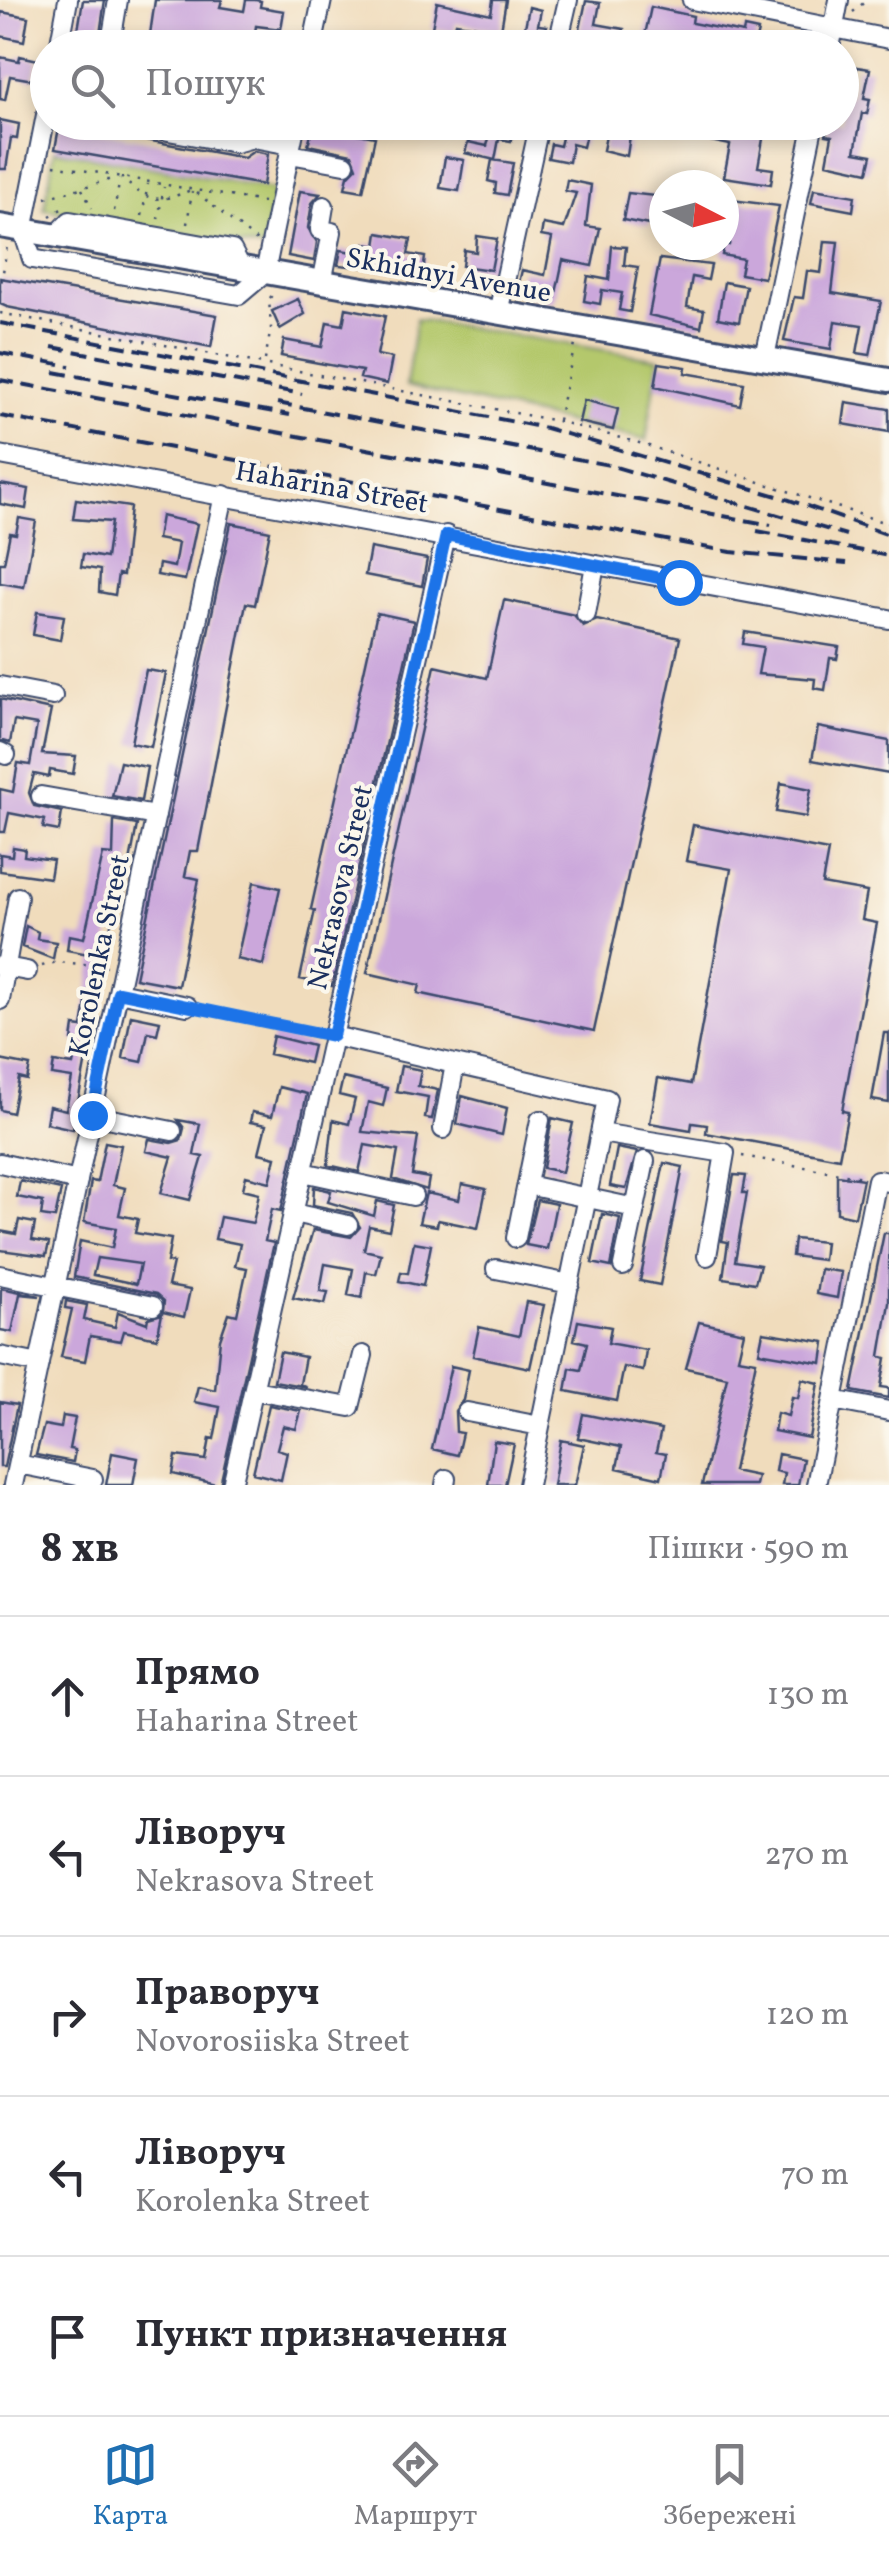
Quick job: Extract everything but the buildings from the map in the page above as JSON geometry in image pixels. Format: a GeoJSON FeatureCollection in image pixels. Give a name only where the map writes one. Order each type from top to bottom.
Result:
{"type":"FeatureCollection","features":[{"type":"Feature","properties":{"kind":"main road","name":"Skhidnyi Avenue"},"geometry":{"type":"LineString","coordinates":[[12,228],[889,380]]}},
{"type":"Feature","properties":{"kind":"street"},"geometry":{"type":"LineString","coordinates":[[62,30],[68,0]]}},
{"type":"Feature","properties":{"kind":"street"},"geometry":{"type":"LineString","coordinates":[[113,30],[118,0]]}},
{"type":"Feature","properties":{"kind":"street"},"geometry":{"type":"LineString","coordinates":[[316,30],[322,0]]}},
{"type":"Feature","properties":{"kind":"street"},"geometry":{"type":"LineString","coordinates":[[561,30],[568,0]]}},
{"type":"Feature","properties":{"kind":"street"},"geometry":{"type":"LineString","coordinates":[[692,0],[844,30]]}},
{"type":"Feature","properties":{"kind":"street"},"geometry":{"type":"LineString","coordinates":[[834,28],[840,0]]}},
{"type":"Feature","properties":{"kind":"street"},"geometry":{"type":"LineString","coordinates":[[859,33],[889,39]]}},
{"type":"Feature","properties":{"kind":"street"},"geometry":{"type":"LineString","coordinates":[[41,140],[12,228],[32,259],[239,296],[262,272],[293,140]]}},
{"type":"Feature","properties":{"kind":"street"},"geometry":{"type":"LineString","coordinates":[[259,140],[345,164]]}},
{"type":"Feature","properties":{"kind":"street"},"geometry":{"type":"LineString","coordinates":[[498,313],[536,140]]}},
{"type":"Feature","properties":{"kind":"street"},"geometry":{"type":"LineString","coordinates":[[765,357],[810,140]]}},
{"type":"Feature","properties":{"kind":"street"},"geometry":{"type":"LineString","coordinates":[[322,283],[332,232],[320,230],[324,206]]}},
{"type":"Feature","properties":{"kind":"street","name":"Haharina Street"},"geometry":{"type":"LineString","coordinates":[[0,455],[889,618]]}},
{"type":"Feature","properties":{"kind":"street","name":"Korolenka Street"},"geometry":{"type":"LineString","coordinates":[[12,1474],[56,1286],[224,494]]}},
{"type":"Feature","properties":{"kind":"street","name":"Nekrasova Street"},"geometry":{"type":"LineString","coordinates":[[232,1485],[446,535]]}},
{"type":"Feature","properties":{"kind":"street"},"geometry":{"type":"LineString","coordinates":[[586,614],[595,565]]}},
{"type":"Feature","properties":{"kind":"street"},"geometry":{"type":"LineString","coordinates":[[0,686],[53,696]]}},
{"type":"Feature","properties":{"kind":"street"},"geometry":{"type":"LineString","coordinates":[[41,796],[156,816]]}},
{"type":"Feature","properties":{"kind":"street"},"geometry":{"type":"LineString","coordinates":[[0,1000],[18,897]]}},
{"type":"Feature","properties":{"kind":"street"},"geometry":{"type":"LineString","coordinates":[[3,967],[26,971]]}},
{"type":"Feature","properties":{"kind":"street"},"geometry":{"type":"LineString","coordinates":[[118,992],[187,1006]]}},
{"type":"Feature","properties":{"kind":"street"},"geometry":{"type":"LineString","coordinates":[[333,1036],[608,1098],[528,1485]]}},
{"type":"Feature","properties":{"kind":"street"},"geometry":{"type":"LineString","coordinates":[[443,1129],[456,1064]]}},
{"type":"Feature","properties":{"kind":"street"},"geometry":{"type":"LineString","coordinates":[[92,1115],[172,1131]]}},
{"type":"Feature","properties":{"kind":"street"},"geometry":{"type":"LineString","coordinates":[[516,1238],[540,1120]]}},
{"type":"Feature","properties":{"kind":"street"},"geometry":{"type":"LineString","coordinates":[[600,1133],[725,1154],[708,1256]]}},
{"type":"Feature","properties":{"kind":"street"},"geometry":{"type":"LineString","coordinates":[[623,1266],[645,1161]]}},
{"type":"Feature","properties":{"kind":"street"},"geometry":{"type":"LineString","coordinates":[[0,1163],[78,1181]]}},
{"type":"Feature","properties":{"kind":"street"},"geometry":{"type":"LineString","coordinates":[[302,1172],[413,1196]]}},
{"type":"Feature","properties":{"kind":"street"},"geometry":{"type":"LineString","coordinates":[[819,1484],[833,1400],[883,1181]]}},
{"type":"Feature","properties":{"kind":"street"},"geometry":{"type":"LineString","coordinates":[[527,1185],[635,1208]]}},
{"type":"Feature","properties":{"kind":"street"},"geometry":{"type":"LineString","coordinates":[[294,1213],[348,1225]]}},
{"type":"Feature","properties":{"kind":"street"},"geometry":{"type":"LineString","coordinates":[[496,1268],[570,1284]]}},
{"type":"Feature","properties":{"kind":"street"},"geometry":{"type":"LineString","coordinates":[[0,1275],[152,1306]]}},
{"type":"Feature","properties":{"kind":"street"},"geometry":{"type":"LineString","coordinates":[[254,1390],[350,1407],[362,1355]]}},
{"type":"Feature","properties":{"kind":"street"},"geometry":{"type":"LineString","coordinates":[[0,1356],[39,1364]]}},
{"type":"Feature","properties":{"kind":"street"},"geometry":{"type":"LineString","coordinates":[[833,1400],[889,1411]]}},
{"type":"Feature","properties":{"kind":"street"},"geometry":{"type":"LineString","coordinates":[[466,1412],[540,1426]]}},
{"type":"Feature","properties":{"kind":"street"},"geometry":{"type":"LineString","coordinates":[[12,1474],[93,1479]]}},
{"type":"Feature","properties":{"kind":"path"},"geometry":{"type":"LineString","coordinates":[[36,162],[279,205]]}},
{"type":"Feature","properties":{"kind":"path"},"geometry":{"type":"LineString","coordinates":[[44,182],[41,200],[120,176]]}},
{"type":"Feature","properties":{"kind":"path"},"geometry":{"type":"LineString","coordinates":[[120,176],[145,200],[161,202],[193,190]]}},
{"type":"Feature","properties":{"kind":"path"},"geometry":{"type":"LineString","coordinates":[[113,217],[120,176]]}},
{"type":"Feature","properties":{"kind":"path"},"geometry":{"type":"LineString","coordinates":[[141,222],[148,182]]}},
{"type":"Feature","properties":{"kind":"path"},"geometry":{"type":"LineString","coordinates":[[157,225],[164,184]]}},
{"type":"Feature","properties":{"kind":"path"},"geometry":{"type":"LineString","coordinates":[[82,188],[96,214]]}},
{"type":"Feature","properties":{"kind":"path"},"geometry":{"type":"LineString","coordinates":[[186,230],[193,190]]}},
{"type":"Feature","properties":{"kind":"path"},"geometry":{"type":"LineString","coordinates":[[193,190],[260,244]]}},
{"type":"Feature","properties":{"kind":"path"},"geometry":{"type":"LineString","coordinates":[[0,292],[4,266]]}},
{"type":"Feature","properties":{"kind":"path"},"geometry":{"type":"LineString","coordinates":[[262,272],[272,328],[265,362]]}},
{"type":"Feature","properties":{"kind":"path"},"geometry":{"type":"LineString","coordinates":[[0,312],[558,422],[643,444],[889,524]]}},
{"type":"Feature","properties":{"kind":"path"},"geometry":{"type":"LineString","coordinates":[[558,422],[580,326]]}},
{"type":"Feature","properties":{"kind":"path"},"geometry":{"type":"LineString","coordinates":[[26,971],[57,962],[124,967]]}},
{"type":"Feature","properties":{"kind":"path"},"geometry":{"type":"LineString","coordinates":[[187,1006],[333,1036]]}},
{"type":"Feature","properties":{"kind":"path"},"geometry":{"type":"LineString","coordinates":[[725,1154],[883,1181]]}},
{"type":"Feature","properties":{"kind":"green space"},"geometry":{"type":"Polygon","coordinates":[[[55,150],[274,190],[264,249],[44,209],[55,150]]]}},
{"type":"Feature","properties":{"kind":"green space"},"geometry":{"type":"Polygon","coordinates":[[[416,319],[659,359],[646,440],[406,386],[416,319]]]}},
{"type":"Feature","properties":{"kind":"railway"},"geometry":{"type":"LineString","coordinates":[[0,323],[546,428],[784,498],[889,535]]}},
{"type":"Feature","properties":{"kind":"railway"},"geometry":{"type":"LineString","coordinates":[[52,347],[302,394]]}},
{"type":"Feature","properties":{"kind":"railway"},"geometry":{"type":"LineString","coordinates":[[0,353],[70,366]]}},
{"type":"Feature","properties":{"kind":"railway"},"geometry":{"type":"LineString","coordinates":[[54,372],[290,415]]}},
{"type":"Feature","properties":{"kind":"railway"},"geometry":{"type":"LineString","coordinates":[[0,380],[771,525]]}},
{"type":"Feature","properties":{"kind":"railway"},"geometry":{"type":"LineString","coordinates":[[277,403],[609,465],[846,535]]}},
{"type":"Feature","properties":{"kind":"railway"},"geometry":{"type":"LineString","coordinates":[[0,416],[731,552],[847,563]]}},
{"type":"Feature","properties":{"kind":"railway"},"geometry":{"type":"LineString","coordinates":[[757,531],[889,556]]}},
{"type":"Feature","properties":{"kind":"route"},"geometry":{"type":"LineString","coordinates":[[92,1115],[118,992],[333,1036],[446,535],[679,582]]}}]}
